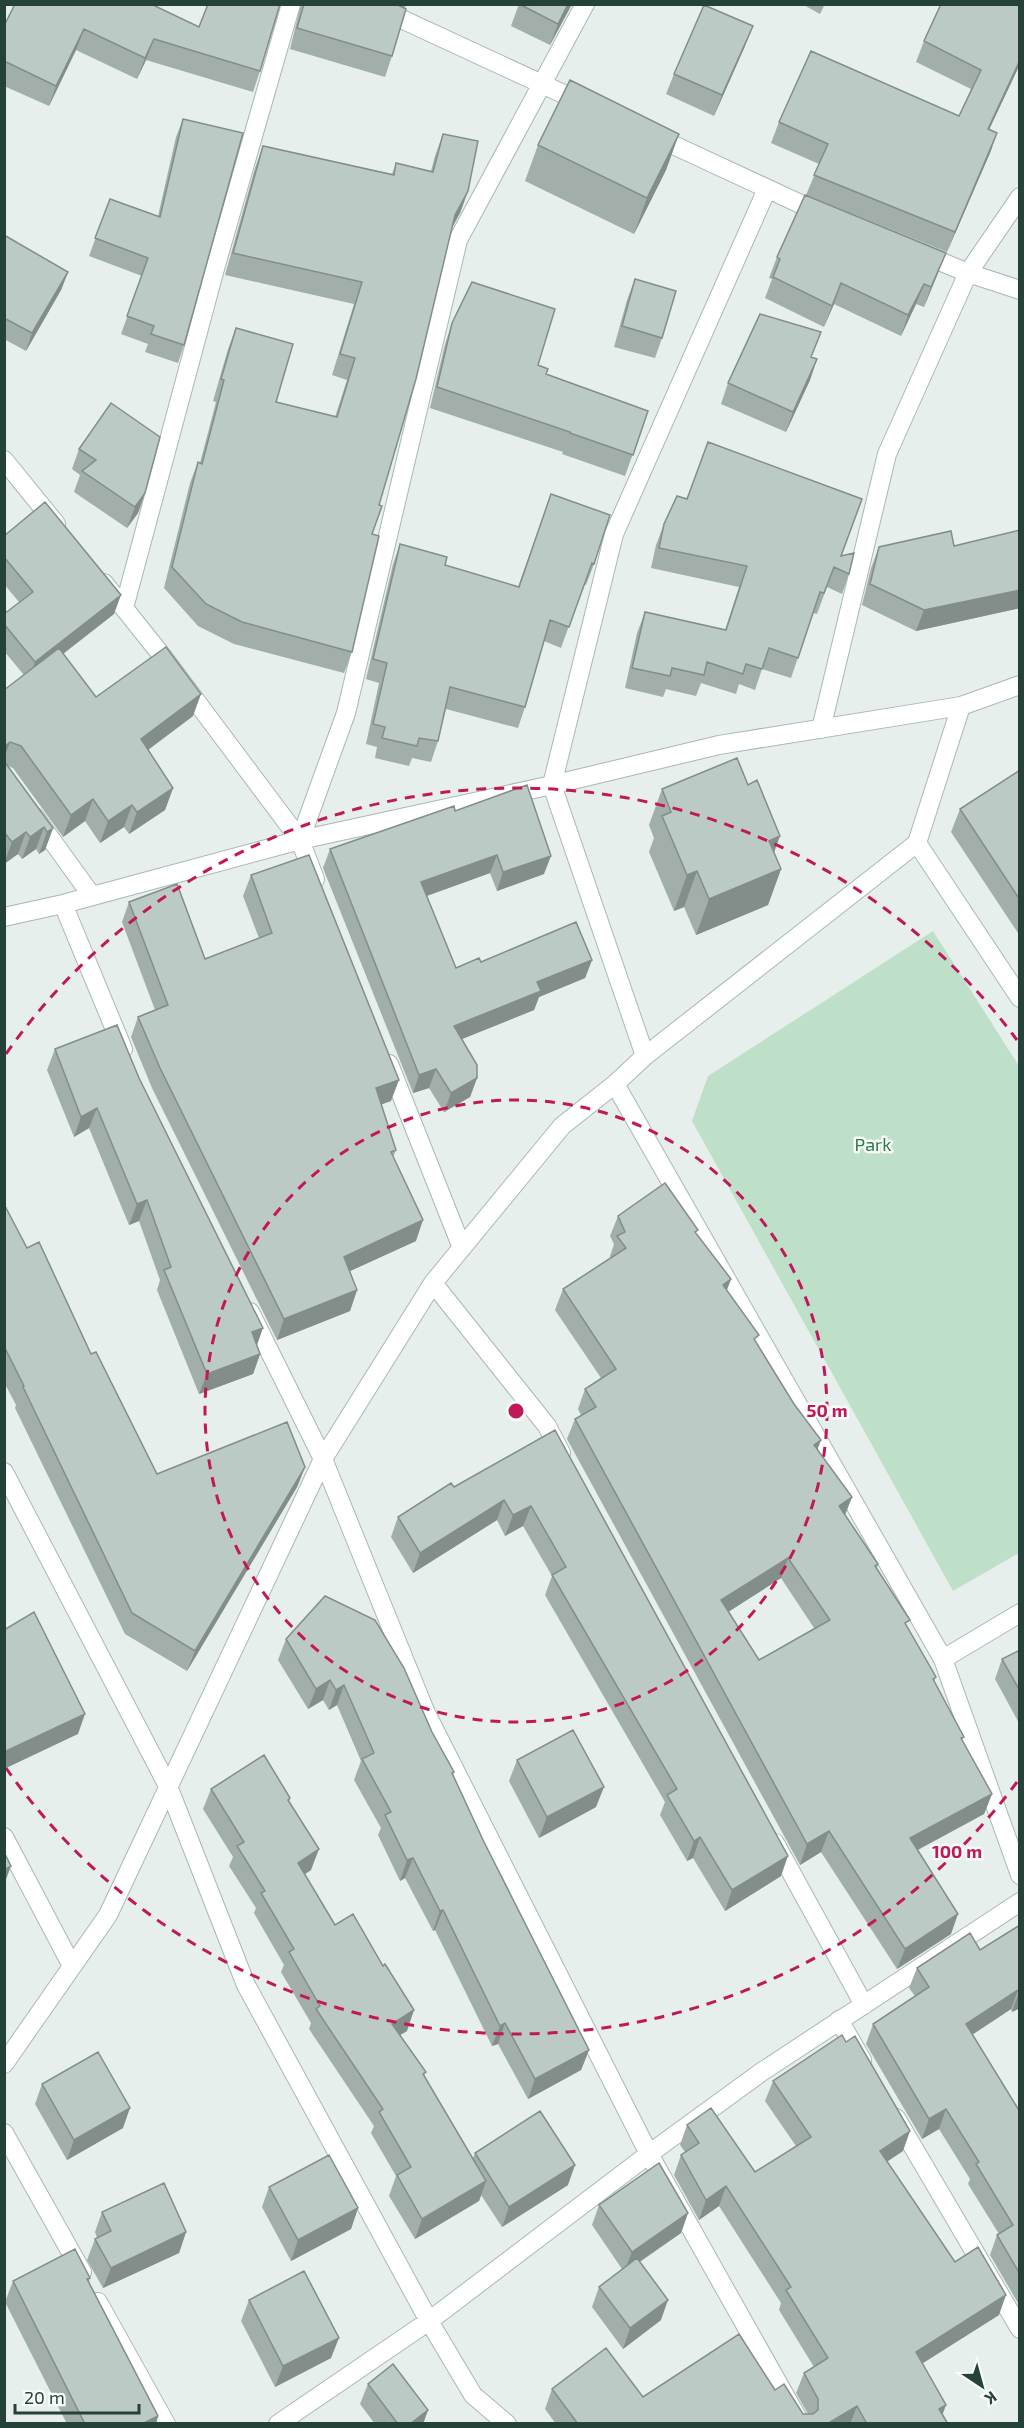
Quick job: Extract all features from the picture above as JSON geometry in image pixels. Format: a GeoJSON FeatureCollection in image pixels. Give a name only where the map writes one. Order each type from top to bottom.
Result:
{"type":"FeatureCollection","features":[{"type":"Feature","properties":{"kind":"street"},"geometry":{"type":"LineString","coordinates":[[124,608],[220,254],[291,4]]}},
{"type":"Feature","properties":{"kind":"street"},"geometry":{"type":"LineString","coordinates":[[369,4],[596,109]]}},
{"type":"Feature","properties":{"kind":"street"},"geometry":{"type":"LineString","coordinates":[[300,840],[346,713],[458,240],[585,4]]}},
{"type":"Feature","properties":{"kind":"street"},"geometry":{"type":"LineString","coordinates":[[639,129],[838,220]]}},
{"type":"Feature","properties":{"kind":"street"},"geometry":{"type":"LineString","coordinates":[[645,1056],[552,785],[614,534],[767,189]]}},
{"type":"Feature","properties":{"kind":"street"},"geometry":{"type":"LineString","coordinates":[[821,729],[887,454],[968,273],[1020,197]]}},
{"type":"Feature","properties":{"kind":"street"},"geometry":{"type":"LineString","coordinates":[[903,247],[968,273],[1020,290]]}},
{"type":"Feature","properties":{"kind":"street"},"geometry":{"type":"LineString","coordinates":[[4,460],[64,534]]}},
{"type":"Feature","properties":{"kind":"street"},"geometry":{"type":"LineString","coordinates":[[94,571],[163,657],[300,840],[322,895]]}},
{"type":"Feature","properties":{"kind":"street"},"geometry":{"type":"LineString","coordinates":[[4,916],[63,904],[300,840],[552,785],[719,745],[961,706],[1020,685]]}},
{"type":"Feature","properties":{"kind":"street"},"geometry":{"type":"LineString","coordinates":[[4,2064],[108,1914],[322,1458],[433,1283],[562,1126],[615,1084],[645,1056],[917,843],[961,706]]}},
{"type":"Feature","properties":{"kind":"street"},"geometry":{"type":"LineString","coordinates":[[25,803],[92,896]]}},
{"type":"Feature","properties":{"kind":"street"},"geometry":{"type":"LineString","coordinates":[[917,843],[1020,998]]}},
{"type":"Feature","properties":{"kind":"street"},"geometry":{"type":"LineString","coordinates":[[63,904],[129,1062]]}},
{"type":"Feature","properties":{"kind":"street"},"geometry":{"type":"LineString","coordinates":[[383,1049],[462,1248]]}},
{"type":"Feature","properties":{"kind":"street"},"geometry":{"type":"LineString","coordinates":[[615,1084],[943,1659],[1020,1875]]}},
{"type":"Feature","properties":{"kind":"street"},"geometry":{"type":"LineString","coordinates":[[433,1283],[547,1426],[570,1468]]}},
{"type":"Feature","properties":{"kind":"street"},"geometry":{"type":"LineString","coordinates":[[243,1298],[322,1458],[425,1711],[648,2154],[801,2424]]}},
{"type":"Feature","properties":{"kind":"street"},"geometry":{"type":"LineString","coordinates":[[4,1472],[168,1786],[246,1985],[429,2321],[473,2395],[507,2424]]}},
{"type":"Feature","properties":{"kind":"street"},"geometry":{"type":"LineString","coordinates":[[943,1659],[1020,1612]]}},
{"type":"Feature","properties":{"kind":"street"},"geometry":{"type":"LineString","coordinates":[[766,1826],[864,2005]]}},
{"type":"Feature","properties":{"kind":"street"},"geometry":{"type":"LineString","coordinates":[[4,1837],[72,1966]]}},
{"type":"Feature","properties":{"kind":"street"},"geometry":{"type":"LineString","coordinates":[[278,2424],[429,2321],[648,2154],[760,2073],[1020,1902]]}},
{"type":"Feature","properties":{"kind":"street"},"geometry":{"type":"LineString","coordinates":[[839,2020],[869,2072]]}},
{"type":"Feature","properties":{"kind":"street"},"geometry":{"type":"LineString","coordinates":[[887,2102],[1020,2329]]}},
{"type":"Feature","properties":{"kind":"street"},"geometry":{"type":"LineString","coordinates":[[4,2133],[166,2424]]}},
{"type":"Feature","properties":{"kind":"green space","name":"Park"},"geometry":{"type":"Polygon","coordinates":[[[933,931],[1019,1066],[1019,1553],[953,1591],[692,1121],[708,1076],[933,931]]]}},
{"type":"Feature","properties":{"kind":"building"},"geometry":{"type":"Polygon","coordinates":[[[15,4],[151,4],[199,27],[208,4],[280,4],[260,71],[154,39],[145,58],[84,29],[56,86],[4,61],[4,26],[15,4]]]}},
{"type":"Feature","properties":{"kind":"building"},"geometry":{"type":"Polygon","coordinates":[[[304,4],[396,4],[406,9],[392,56],[297,28],[304,4]]]}},
{"type":"Feature","properties":{"kind":"building"},"geometry":{"type":"Polygon","coordinates":[[[519,4],[568,4],[558,24],[519,4]]]}},
{"type":"Feature","properties":{"kind":"building"},"geometry":{"type":"Polygon","coordinates":[[[941,4],[1020,4],[1020,60],[988,129],[997,133],[955,232],[814,175],[828,144],[779,122],[811,51],[959,116],[981,70],[924,41],[941,4]]]}},
{"type":"Feature","properties":{"kind":"building"},"geometry":{"type":"Polygon","coordinates":[[[704,5],[753,26],[722,95],[674,74],[704,5]]]}},
{"type":"Feature","properties":{"kind":"building"},"geometry":{"type":"Polygon","coordinates":[[[570,80],[679,134],[647,198],[538,145],[570,80]]]}},
{"type":"Feature","properties":{"kind":"building"},"geometry":{"type":"Polygon","coordinates":[[[183,119],[243,133],[184,345],[151,334],[154,326],[127,316],[148,258],[95,238],[110,199],[160,217],[183,119]]]}},
{"type":"Feature","properties":{"kind":"building"},"geometry":{"type":"Polygon","coordinates":[[[443,134],[478,141],[468,191],[455,215],[416,379],[379,505],[382,506],[372,534],[379,536],[352,652],[242,622],[206,604],[172,567],[198,462],[202,464],[224,380],[221,379],[236,328],[293,344],[276,402],[337,417],[355,358],[340,354],[362,282],[233,253],[263,146],[394,175],[396,163],[433,172],[443,134]]]}},
{"type":"Feature","properties":{"kind":"building"},"geometry":{"type":"Polygon","coordinates":[[[805,195],[946,253],[931,287],[924,284],[908,315],[841,283],[832,306],[773,277],[780,259],[777,257],[805,195]]]}},
{"type":"Feature","properties":{"kind":"building"},"geometry":{"type":"Polygon","coordinates":[[[4,235],[68,272],[32,333],[4,318],[4,235]]]}},
{"type":"Feature","properties":{"kind":"building"},"geometry":{"type":"Polygon","coordinates":[[[635,279],[676,291],[662,338],[622,326],[635,279]]]}},
{"type":"Feature","properties":{"kind":"building"},"geometry":{"type":"Polygon","coordinates":[[[472,282],[555,309],[538,365],[548,369],[546,374],[648,411],[633,455],[437,387],[452,323],[472,282]]]}},
{"type":"Feature","properties":{"kind":"building"},"geometry":{"type":"Polygon","coordinates":[[[760,314],[821,332],[811,357],[817,359],[793,412],[728,383],[760,314]]]}},
{"type":"Feature","properties":{"kind":"building"},"geometry":{"type":"Polygon","coordinates":[[[111,403],[160,437],[145,493],[135,507],[82,471],[96,460],[79,449],[111,403]]]}},
{"type":"Feature","properties":{"kind":"building"},"geometry":{"type":"Polygon","coordinates":[[[708,442],[862,499],[841,556],[854,553],[849,574],[834,567],[824,593],[820,592],[798,658],[769,648],[762,669],[746,664],[743,674],[707,662],[704,675],[672,668],[670,676],[632,668],[645,612],[726,630],[747,566],[659,548],[664,524],[677,496],[687,499],[708,442]]]}},
{"type":"Feature","properties":{"kind":"building"},"geometry":{"type":"Polygon","coordinates":[[[551,494],[610,515],[594,564],[592,563],[569,627],[550,620],[525,707],[450,687],[438,741],[419,738],[417,746],[382,738],[385,727],[373,724],[387,663],[373,659],[400,544],[447,557],[445,565],[519,587],[551,494]]]}},
{"type":"Feature","properties":{"kind":"building"},"geometry":{"type":"Polygon","coordinates":[[[45,502],[121,595],[35,662],[4,624],[4,614],[33,592],[4,557],[4,536],[45,502]]]}},
{"type":"Feature","properties":{"kind":"building"},"geometry":{"type":"Polygon","coordinates":[[[1020,530],[1020,590],[924,610],[870,584],[879,547],[951,531],[954,546],[1020,530]]]}},
{"type":"Feature","properties":{"kind":"building"},"geometry":{"type":"Polygon","coordinates":[[[166,647],[201,694],[141,739],[173,788],[137,812],[132,805],[108,821],[93,799],[71,815],[21,746],[10,742],[4,747],[4,690],[59,648],[96,697],[166,647]]]}},
{"type":"Feature","properties":{"kind":"building"},"geometry":{"type":"Polygon","coordinates":[[[737,758],[748,785],[757,780],[780,836],[769,841],[781,869],[709,899],[697,871],[687,875],[662,816],[671,812],[662,789],[737,758]]]}},
{"type":"Feature","properties":{"kind":"building"},"geometry":{"type":"Polygon","coordinates":[[[4,761],[53,828],[47,832],[44,827],[30,837],[26,832],[12,842],[4,832],[4,761]]]}},
{"type":"Feature","properties":{"kind":"building"},"geometry":{"type":"Polygon","coordinates":[[[1020,770],[1020,900],[960,809],[1020,770]]]}},
{"type":"Feature","properties":{"kind":"building"},"geometry":{"type":"Polygon","coordinates":[[[527,785],[551,856],[503,872],[497,855],[421,882],[456,968],[479,958],[481,962],[576,922],[592,960],[537,982],[541,991],[454,1026],[477,1065],[477,1078],[451,1093],[436,1069],[419,1075],[330,849],[454,806],[455,811],[527,785]]]}},
{"type":"Feature","properties":{"kind":"building"},"geometry":{"type":"Polygon","coordinates":[[[309,855],[399,1080],[376,1088],[396,1150],[391,1152],[423,1220],[344,1257],[357,1290],[284,1319],[160,1068],[138,1017],[168,1005],[129,902],[177,884],[205,959],[272,933],[251,875],[309,855]]]}},
{"type":"Feature","properties":{"kind":"building"},"geometry":{"type":"Polygon","coordinates":[[[117,1025],[139,1078],[263,1328],[252,1332],[260,1354],[207,1374],[164,1270],[171,1267],[147,1200],[137,1204],[97,1108],[81,1117],[55,1049],[117,1025]]]}},
{"type":"Feature","properties":{"kind":"building"},"geometry":{"type":"Polygon","coordinates":[[[665,1183],[698,1230],[695,1232],[731,1279],[723,1285],[759,1335],[754,1339],[794,1404],[821,1440],[814,1445],[852,1497],[839,1506],[878,1564],[875,1566],[910,1620],[905,1623],[936,1677],[933,1679],[964,1737],[961,1738],[992,1794],[910,1838],[958,1914],[905,1949],[829,1831],[807,1844],[575,1419],[596,1407],[585,1389],[616,1369],[563,1289],[626,1248],[617,1236],[625,1232],[618,1216],[665,1183]],[[788,1558],[721,1600],[759,1660],[830,1620],[788,1558]]]}},
{"type":"Feature","properties":{"kind":"building"},"geometry":{"type":"Polygon","coordinates":[[[4,1204],[27,1248],[39,1242],[91,1354],[96,1352],[157,1474],[287,1422],[305,1467],[195,1651],[132,1613],[4,1346],[4,1204]]]}},
{"type":"Feature","properties":{"kind":"building"},"geometry":{"type":"Polygon","coordinates":[[[555,1430],[788,1856],[732,1890],[700,1837],[694,1841],[667,1795],[677,1789],[552,1575],[566,1567],[531,1506],[513,1515],[504,1500],[420,1553],[398,1517],[451,1483],[454,1487],[555,1430]]]}},
{"type":"Feature","properties":{"kind":"building"},"geometry":{"type":"Polygon","coordinates":[[[325,1596],[375,1620],[404,1668],[432,1732],[454,1772],[452,1773],[484,1842],[589,2050],[535,2079],[505,2023],[500,2026],[443,1910],[440,1911],[413,1858],[407,1860],[385,1815],[391,1812],[362,1759],[374,1753],[344,1685],[336,1690],[330,1680],[316,1689],[286,1639],[325,1596]]]}},
{"type":"Feature","properties":{"kind":"building"},"geometry":{"type":"Polygon","coordinates":[[[34,1612],[85,1714],[4,1752],[4,1630],[34,1612]]]}},
{"type":"Feature","properties":{"kind":"building"},"geometry":{"type":"Polygon","coordinates":[[[1020,1650],[1020,1691],[1002,1659],[1020,1650]]]}},
{"type":"Feature","properties":{"kind":"building"},"geometry":{"type":"Polygon","coordinates":[[[573,1730],[604,1787],[547,1817],[517,1760],[573,1730]]]}},
{"type":"Feature","properties":{"kind":"building"},"geometry":{"type":"Polygon","coordinates":[[[264,1755],[290,1798],[288,1800],[319,1849],[298,1863],[335,1925],[353,1914],[383,1966],[385,1964],[414,2010],[392,2024],[426,2072],[423,2074],[486,2181],[422,2219],[397,2175],[411,2167],[379,2112],[383,2109],[316,2009],[320,2006],[289,1952],[294,1949],[261,1893],[265,1891],[237,1846],[244,1842],[211,1789],[264,1755]]]}},
{"type":"Feature","properties":{"kind":"building"},"geometry":{"type":"Polygon","coordinates":[[[4,1852],[11,1866],[4,1870],[4,1852]]]}},
{"type":"Feature","properties":{"kind":"building"},"geometry":{"type":"Polygon","coordinates":[[[1020,1925],[1020,1992],[1018,1990],[966,2024],[1020,2112],[1020,2274],[997,2235],[1013,2225],[976,2164],[979,2162],[946,2109],[929,2119],[873,2024],[929,1987],[917,1968],[970,1933],[980,1950],[1020,1925]]]}},
{"type":"Feature","properties":{"kind":"building"},"geometry":{"type":"Polygon","coordinates":[[[842,2035],[846,2042],[855,2036],[910,2131],[880,2151],[955,2262],[978,2247],[1006,2295],[916,2352],[946,2405],[939,2409],[948,2424],[867,2424],[857,2406],[827,2424],[578,2424],[552,2389],[606,2348],[643,2397],[739,2334],[775,2390],[784,2384],[803,2414],[813,2414],[818,2410],[818,2399],[804,2373],[828,2358],[786,2290],[791,2287],[726,2186],[706,2200],[681,2155],[699,2143],[687,2125],[711,2108],[755,2172],[811,2137],[773,2081],[842,2035]]]}},
{"type":"Feature","properties":{"kind":"building"},"geometry":{"type":"Polygon","coordinates":[[[98,2052],[130,2108],[74,2140],[42,2084],[98,2052]]]}},
{"type":"Feature","properties":{"kind":"building"},"geometry":{"type":"Polygon","coordinates":[[[540,2111],[575,2165],[509,2207],[475,2153],[540,2111]]]}},
{"type":"Feature","properties":{"kind":"building"},"geometry":{"type":"Polygon","coordinates":[[[329,2155],[358,2208],[298,2240],[269,2187],[329,2155]]]}},
{"type":"Feature","properties":{"kind":"building"},"geometry":{"type":"Polygon","coordinates":[[[659,2163],[688,2213],[632,2252],[599,2205],[659,2163]]]}},
{"type":"Feature","properties":{"kind":"building"},"geometry":{"type":"Polygon","coordinates":[[[164,2183],[186,2232],[111,2268],[95,2239],[111,2231],[102,2212],[164,2183]]]}},
{"type":"Feature","properties":{"kind":"building"},"geometry":{"type":"Polygon","coordinates":[[[75,2249],[90,2278],[87,2279],[158,2416],[142,2424],[85,2424],[13,2281],[75,2249]]]}},
{"type":"Feature","properties":{"kind":"building"},"geometry":{"type":"Polygon","coordinates":[[[637,2258],[668,2300],[630,2328],[599,2287],[637,2258]]]}},
{"type":"Feature","properties":{"kind":"building"},"geometry":{"type":"Polygon","coordinates":[[[304,2271],[339,2338],[283,2366],[249,2300],[304,2271]]]}},
{"type":"Feature","properties":{"kind":"building"},"geometry":{"type":"Polygon","coordinates":[[[393,2364],[428,2410],[410,2424],[398,2424],[368,2384],[393,2364]]]}}]}
